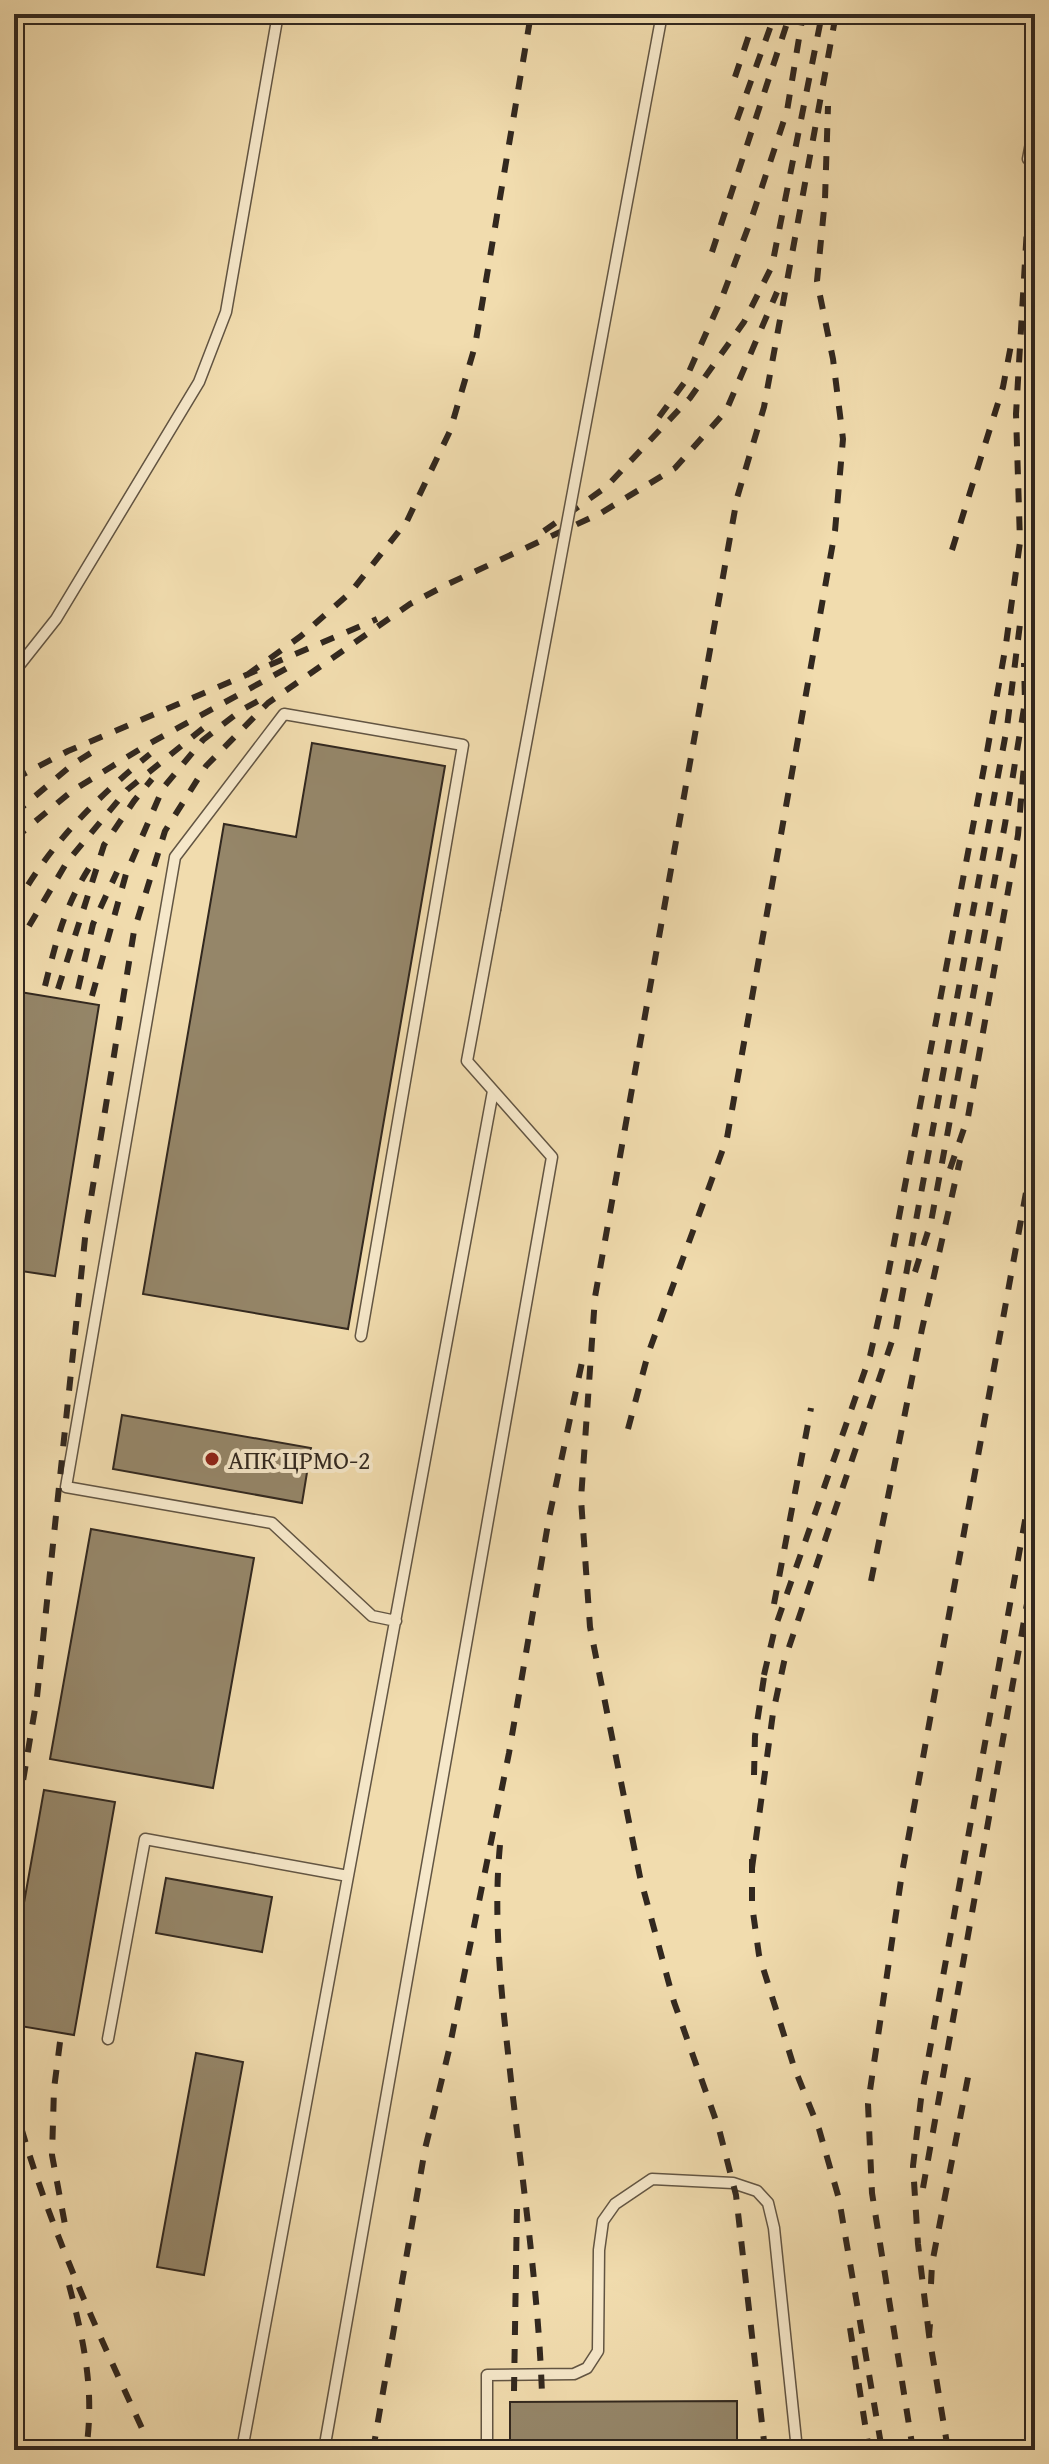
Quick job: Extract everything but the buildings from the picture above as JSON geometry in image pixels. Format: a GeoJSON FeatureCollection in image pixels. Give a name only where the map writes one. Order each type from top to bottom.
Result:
{"type":"FeatureCollection","features":[{"type":"Feature","properties":{"kind":"lane"},"geometry":{"type":"LineString","coordinates":[[14,672],[56,619],[199,382],[226,312],[278,14]]}},
{"type":"Feature","properties":{"kind":"lane"},"geometry":{"type":"LineString","coordinates":[[324,2450],[552,1157],[467,1061],[662,14]]}},
{"type":"Feature","properties":{"kind":"lane"},"geometry":{"type":"LineString","coordinates":[[1035,122],[1028,159],[1035,160]]}},
{"type":"Feature","properties":{"kind":"lane"},"geometry":{"type":"LineString","coordinates":[[361,1336],[463,745],[284,714],[175,857],[66,1487],[272,1523],[372,1616],[396,1621]]}},
{"type":"Feature","properties":{"kind":"lane"},"geometry":{"type":"LineString","coordinates":[[242,2450],[493,1091]]}},
{"type":"Feature","properties":{"kind":"lane"},"geometry":{"type":"LineString","coordinates":[[108,2039],[145,1839],[348,1876]]}},
{"type":"Feature","properties":{"kind":"lane"},"geometry":{"type":"LineString","coordinates":[[487,2450],[487,2375],[574,2374],[587,2368],[598,2351],[599,2250],[603,2221],[615,2204],[652,2179],[733,2183],[757,2191],[768,2203],[774,2228],[797,2450]]}},
{"type":"Feature","properties":{"kind":"railway"},"geometry":{"type":"LineString","coordinates":[[247,675],[301,636],[350,593],[407,521],[450,431],[475,346],[531,14]]}},
{"type":"Feature","properties":{"kind":"railway"},"geometry":{"type":"LineString","coordinates":[[735,77],[756,14]]}},
{"type":"Feature","properties":{"kind":"railway"},"geometry":{"type":"LineString","coordinates":[[737,120],[775,14]]}},
{"type":"Feature","properties":{"kind":"railway"},"geometry":{"type":"LineString","coordinates":[[712,252],[790,14]]}},
{"type":"Feature","properties":{"kind":"railway"},"geometry":{"type":"LineString","coordinates":[[659,417],[684,383],[723,295],[752,217],[787,111],[803,14]]}},
{"type":"Feature","properties":{"kind":"railway"},"geometry":{"type":"LineString","coordinates":[[544,531],[606,487],[690,398],[744,322],[772,266],[822,14]]}},
{"type":"Feature","properties":{"kind":"railway"},"geometry":{"type":"LineString","coordinates":[[765,2450],[736,2195],[719,2129],[674,2002],[640,1877],[590,1627],[581,1499],[595,1297],[737,498],[764,407],[836,14]]}},
{"type":"Feature","properties":{"kind":"railway"},"geometry":{"type":"LineString","coordinates":[[628,1429],[648,1354],[727,1138],[835,531],[843,439],[833,359],[817,281],[825,199],[828,106]]}},
{"type":"Feature","properties":{"kind":"railway"},"geometry":{"type":"LineString","coordinates":[[764,1675],[775,1628],[870,1356],[987,752],[1020,542],[1016,414],[1029,194]]}},
{"type":"Feature","properties":{"kind":"railway"},"geometry":{"type":"LineString","coordinates":[[14,1835],[37,1697],[86,1229],[134,931],[165,831],[206,766],[268,703],[410,604],[601,513],[675,468],[726,411],[777,292]]}},
{"type":"Feature","properties":{"kind":"railway"},"geometry":{"type":"LineString","coordinates":[[952,550],[1003,387],[1011,345]]}},
{"type":"Feature","properties":{"kind":"railway"},"geometry":{"type":"LineString","coordinates":[[14,779],[68,751],[377,619]]}},
{"type":"Feature","properties":{"kind":"railway"},"geometry":{"type":"LineString","coordinates":[[752,1868],[773,1713],[784,1662],[896,1329],[1007,727],[1020,624]]}},
{"type":"Feature","properties":{"kind":"railway"},"geometry":{"type":"LineString","coordinates":[[915,1272],[931,1222],[1005,824],[1025,702],[1024,663]]}},
{"type":"Feature","properties":{"kind":"railway"},"geometry":{"type":"LineString","coordinates":[[14,839],[72,791],[145,746],[289,667]]}},
{"type":"Feature","properties":{"kind":"railway"},"geometry":{"type":"LineString","coordinates":[[92,996],[126,874],[163,788],[203,740],[240,711],[267,696]]}},
{"type":"Feature","properties":{"kind":"railway"},"geometry":{"type":"LineString","coordinates":[[29,926],[67,862],[127,790],[207,725]]}},
{"type":"Feature","properties":{"kind":"railway"},"geometry":{"type":"LineString","coordinates":[[14,814],[73,764],[102,746]]}},
{"type":"Feature","properties":{"kind":"railway"},"geometry":{"type":"LineString","coordinates":[[14,909],[57,844],[111,788],[150,754]]}},
{"type":"Feature","properties":{"kind":"railway"},"geometry":{"type":"LineString","coordinates":[[950,1169],[968,1117],[1018,835],[1024,765]]}},
{"type":"Feature","properties":{"kind":"railway"},"geometry":{"type":"LineString","coordinates":[[58,989],[104,845],[152,779]]}},
{"type":"Feature","properties":{"kind":"railway"},"geometry":{"type":"LineString","coordinates":[[45,986],[69,907],[93,862]]}},
{"type":"Feature","properties":{"kind":"railway"},"geometry":{"type":"LineString","coordinates":[[78,989],[93,924],[117,872]]}},
{"type":"Feature","properties":{"kind":"railway"},"geometry":{"type":"LineString","coordinates":[[913,2450],[872,2193],[868,2104],[902,1873],[1035,1143]]}},
{"type":"Feature","properties":{"kind":"railway"},"geometry":{"type":"LineString","coordinates":[[871,1581],[960,1160]]}},
{"type":"Feature","properties":{"kind":"railway"},"geometry":{"type":"LineString","coordinates":[[373,2450],[425,2149],[449,2050],[509,1753],[549,1518],[582,1362]]}},
{"type":"Feature","properties":{"kind":"railway"},"geometry":{"type":"LineString","coordinates":[[774,1604],[811,1408]]}},
{"type":"Feature","properties":{"kind":"railway"},"geometry":{"type":"LineString","coordinates":[[929,2335],[913,2166],[921,2099],[1035,1465]]}},
{"type":"Feature","properties":{"kind":"railway"},"geometry":{"type":"LineString","coordinates":[[923,2188],[1035,1559]]}},
{"type":"Feature","properties":{"kind":"railway"},"geometry":{"type":"LineString","coordinates":[[754,1775],[755,1736],[766,1664]]}},
{"type":"Feature","properties":{"kind":"railway"},"geometry":{"type":"LineString","coordinates":[[500,1845],[497,1899],[501,1981],[533,2269],[542,2394]]}},
{"type":"Feature","properties":{"kind":"railway"},"geometry":{"type":"LineString","coordinates":[[752,1859],[752,1905],[759,1955],[794,2067],[819,2129],[839,2199],[882,2450]]}},
{"type":"Feature","properties":{"kind":"railway"},"geometry":{"type":"LineString","coordinates":[[60,2042],[54,2089],[52,2155],[66,2230]]}},
{"type":"Feature","properties":{"kind":"railway"},"geometry":{"type":"LineString","coordinates":[[931,2284],[932,2264],[969,2072]]}},
{"type":"Feature","properties":{"kind":"railway"},"geometry":{"type":"LineString","coordinates":[[14,2102],[58,2235],[152,2450]]}},
{"type":"Feature","properties":{"kind":"railway"},"geometry":{"type":"LineString","coordinates":[[514,2391],[517,2205]]}},
{"type":"Feature","properties":{"kind":"railway"},"geometry":{"type":"LineString","coordinates":[[69,2285],[89,2387],[86,2450]]}},
{"type":"Feature","properties":{"kind":"railway"},"geometry":{"type":"LineString","coordinates":[[930,2324],[929,2335],[948,2450]]}},
{"type":"Feature","properties":{"kind":"railway"},"geometry":{"type":"LineString","coordinates":[[850,2328],[869,2450]]}},
{"type":"Feature","properties":{"kind":"place","name":"АПК ЦРМО-2"},"geometry":{"type":"Point","coordinates":[212,1459]}}]}
